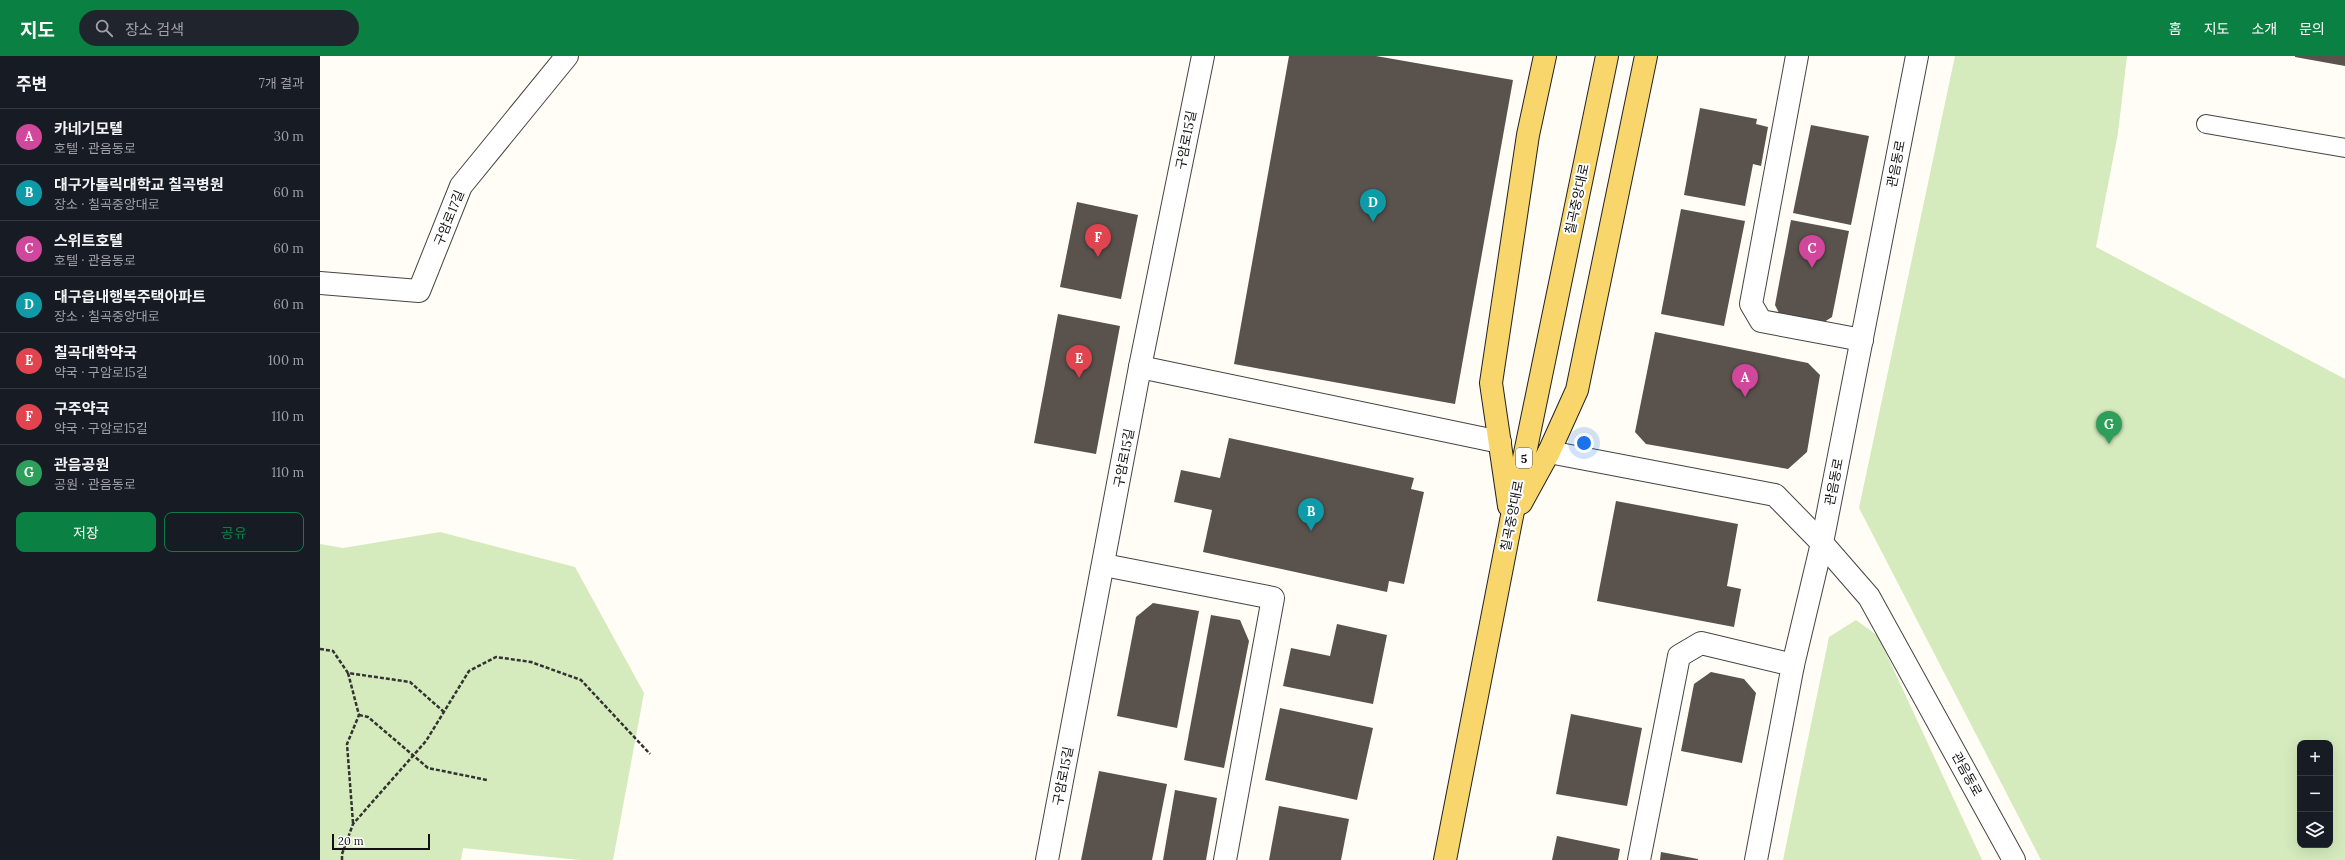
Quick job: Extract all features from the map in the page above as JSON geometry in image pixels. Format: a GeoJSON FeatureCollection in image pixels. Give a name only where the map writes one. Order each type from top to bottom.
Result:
{"type":"FeatureCollection","features":[{"type":"Feature","properties":{"kind":"main road"},"geometry":{"type":"LineString","coordinates":[[1511,521],[1492,383],[1528,135],[1545,56]]}},
{"type":"Feature","properties":{"kind":"main road","name":"칠곡중앙대로"},"geometry":{"type":"LineString","coordinates":[[1445,860],[1511,521],[1606,56]]}},
{"type":"Feature","properties":{"kind":"main road"},"geometry":{"type":"LineString","coordinates":[[1511,521],[1549,452],[1578,390],[1646,56]]}},
{"type":"Feature","properties":{"kind":"street","name":"구암로17길"},"geometry":{"type":"LineString","coordinates":[[320,283],[419,291],[462,186],[567,56]]}},
{"type":"Feature","properties":{"kind":"street","name":"구암로15길"},"geometry":{"type":"LineString","coordinates":[[1047,860],[1104,565],[1140,367],[1203,56]]}},
{"type":"Feature","properties":{"kind":"street"},"geometry":{"type":"LineString","coordinates":[[1797,56],[1751,304],[1761,321],[1862,340]]}},
{"type":"Feature","properties":{"kind":"street","name":"관음동로"},"geometry":{"type":"LineString","coordinates":[[1917,56],[1822,543],[1869,597],[2014,860]]}},
{"type":"Feature","properties":{"kind":"street"},"geometry":{"type":"LineString","coordinates":[[1140,367],[1500,442]]}},
{"type":"Feature","properties":{"kind":"street"},"geometry":{"type":"LineString","coordinates":[[1549,452],[1775,495],[1822,543],[1793,665],[1756,860]]}},
{"type":"Feature","properties":{"kind":"street"},"geometry":{"type":"LineString","coordinates":[[1104,565],[1272,598],[1226,860]]}},
{"type":"Feature","properties":{"kind":"street"},"geometry":{"type":"LineString","coordinates":[[1639,860],[1679,656],[1702,643],[1793,665]]}},
{"type":"Feature","properties":{"kind":"lane"},"geometry":{"type":"LineString","coordinates":[[2206,124],[2345,148]]}},
{"type":"Feature","properties":{"kind":"path"},"geometry":{"type":"LineString","coordinates":[[320,649],[333,651],[348,674],[359,715],[347,744],[353,824]]}},
{"type":"Feature","properties":{"kind":"path"},"geometry":{"type":"LineString","coordinates":[[342,860],[342,854],[353,824],[426,741],[469,671],[496,657],[532,662],[580,680],[650,754]]}},
{"type":"Feature","properties":{"kind":"path"},"geometry":{"type":"LineString","coordinates":[[348,674],[410,682],[444,712]]}},
{"type":"Feature","properties":{"kind":"path"},"geometry":{"type":"LineString","coordinates":[[359,715],[368,717],[428,768],[487,780]]}},
{"type":"Feature","properties":{"kind":"green space"},"geometry":{"type":"Polygon","coordinates":[[[1955,56],[2127,56],[2118,133],[2096,247],[2345,379],[2345,860],[2041,860],[1859,508],[1955,56]]]}},
{"type":"Feature","properties":{"kind":"green space"},"geometry":{"type":"Polygon","coordinates":[[[440,532],[575,567],[644,693],[613,860],[579,860],[463,848],[461,860],[320,860],[320,544],[343,548],[440,532]]]}},
{"type":"Feature","properties":{"kind":"green space"},"geometry":{"type":"Polygon","coordinates":[[[1856,620],[1878,636],[1982,860],[1783,860],[1829,637],[1856,620]]]}},
{"type":"Feature","properties":{"kind":"building"},"geometry":{"type":"Polygon","coordinates":[[[1289,56],[1376,56],[1513,80],[1455,404],[1234,364],[1289,56]]]}},
{"type":"Feature","properties":{"kind":"building"},"geometry":{"type":"Polygon","coordinates":[[[2295,56],[2345,56],[2345,66],[2295,57],[2295,56]]]}},
{"type":"Feature","properties":{"kind":"building"},"geometry":{"type":"Polygon","coordinates":[[[1700,108],[1757,119],[1756,124],[1768,127],[1761,166],[1753,164],[1745,206],[1684,195],[1700,108]]]}},
{"type":"Feature","properties":{"kind":"building"},"geometry":{"type":"Polygon","coordinates":[[[1811,125],[1869,136],[1851,225],[1793,213],[1811,125]]]}},
{"type":"Feature","properties":{"kind":"building"},"geometry":{"type":"Polygon","coordinates":[[[1077,202],[1138,215],[1121,299],[1060,287],[1077,202]]]}},
{"type":"Feature","properties":{"kind":"building"},"geometry":{"type":"Polygon","coordinates":[[[1681,209],[1745,221],[1724,326],[1661,314],[1681,209]]]}},
{"type":"Feature","properties":{"kind":"building"},"geometry":{"type":"Polygon","coordinates":[[[1791,220],[1849,231],[1832,317],[1821,324],[1781,317],[1775,305],[1791,220]]]}},
{"type":"Feature","properties":{"kind":"building"},"geometry":{"type":"Polygon","coordinates":[[[1058,314],[1120,326],[1096,454],[1034,443],[1058,314]]]}},
{"type":"Feature","properties":{"kind":"building"},"geometry":{"type":"Polygon","coordinates":[[[1655,332],[1808,363],[1820,375],[1807,452],[1788,469],[1646,444],[1635,432],[1655,332]]]}},
{"type":"Feature","properties":{"kind":"building"},"geometry":{"type":"Polygon","coordinates":[[[1229,438],[1414,478],[1411,489],[1424,492],[1404,584],[1389,581],[1387,592],[1203,552],[1212,510],[1174,502],[1181,470],[1220,478],[1229,438]]]}},
{"type":"Feature","properties":{"kind":"building"},"geometry":{"type":"Polygon","coordinates":[[[1616,501],[1738,524],[1727,586],[1741,589],[1734,627],[1597,601],[1616,501]]]}},
{"type":"Feature","properties":{"kind":"building"},"geometry":{"type":"Polygon","coordinates":[[[1153,603],[1199,611],[1177,728],[1117,716],[1136,617],[1153,603]]]}},
{"type":"Feature","properties":{"kind":"building"},"geometry":{"type":"Polygon","coordinates":[[[1211,615],[1240,620],[1249,641],[1224,768],[1184,760],[1211,615]]]}},
{"type":"Feature","properties":{"kind":"building"},"geometry":{"type":"Polygon","coordinates":[[[1337,624],[1387,635],[1373,704],[1283,686],[1291,648],[1330,656],[1337,624]]]}},
{"type":"Feature","properties":{"kind":"building"},"geometry":{"type":"Polygon","coordinates":[[[1711,672],[1744,679],[1756,693],[1742,763],[1681,751],[1694,684],[1711,672]]]}},
{"type":"Feature","properties":{"kind":"building"},"geometry":{"type":"Polygon","coordinates":[[[1280,708],[1373,728],[1357,800],[1265,780],[1280,708]]]}},
{"type":"Feature","properties":{"kind":"building"},"geometry":{"type":"Polygon","coordinates":[[[1571,714],[1642,728],[1627,806],[1556,794],[1571,714]]]}},
{"type":"Feature","properties":{"kind":"building"},"geometry":{"type":"Polygon","coordinates":[[[1099,771],[1167,784],[1152,860],[1081,860],[1099,771]]]}},
{"type":"Feature","properties":{"kind":"building"},"geometry":{"type":"Polygon","coordinates":[[[1175,790],[1217,798],[1206,860],[1163,860],[1175,790]]]}},
{"type":"Feature","properties":{"kind":"building"},"geometry":{"type":"Polygon","coordinates":[[[1279,806],[1349,819],[1341,860],[1269,860],[1279,806]]]}},
{"type":"Feature","properties":{"kind":"building"},"geometry":{"type":"Polygon","coordinates":[[[1557,836],[1620,849],[1618,860],[1552,860],[1557,836]]]}},
{"type":"Feature","properties":{"kind":"building"},"geometry":{"type":"Polygon","coordinates":[[[1661,852],[1698,859],[1698,860],[1660,860],[1661,852]]]}},
{"type":"Feature","properties":{"kind":"place","name":"대구읍내행복주택아파트"},"geometry":{"type":"Point","coordinates":[1373,222]}},
{"type":"Feature","properties":{"kind":"place","name":"구주약국"},"geometry":{"type":"Point","coordinates":[1098,257]}},
{"type":"Feature","properties":{"kind":"place","name":"스위트호텔"},"geometry":{"type":"Point","coordinates":[1812,268]}},
{"type":"Feature","properties":{"kind":"place","name":"칠곡대학약국"},"geometry":{"type":"Point","coordinates":[1079,378]}},
{"type":"Feature","properties":{"kind":"place","name":"카네기모텔"},"geometry":{"type":"Point","coordinates":[1745,397]}},
{"type":"Feature","properties":{"kind":"place","name":"관음공원"},"geometry":{"type":"Point","coordinates":[2109,444]}},
{"type":"Feature","properties":{"kind":"place","name":"대구가톨릭대학교 칠곡병원"},"geometry":{"type":"Point","coordinates":[1311,531]}}]}
